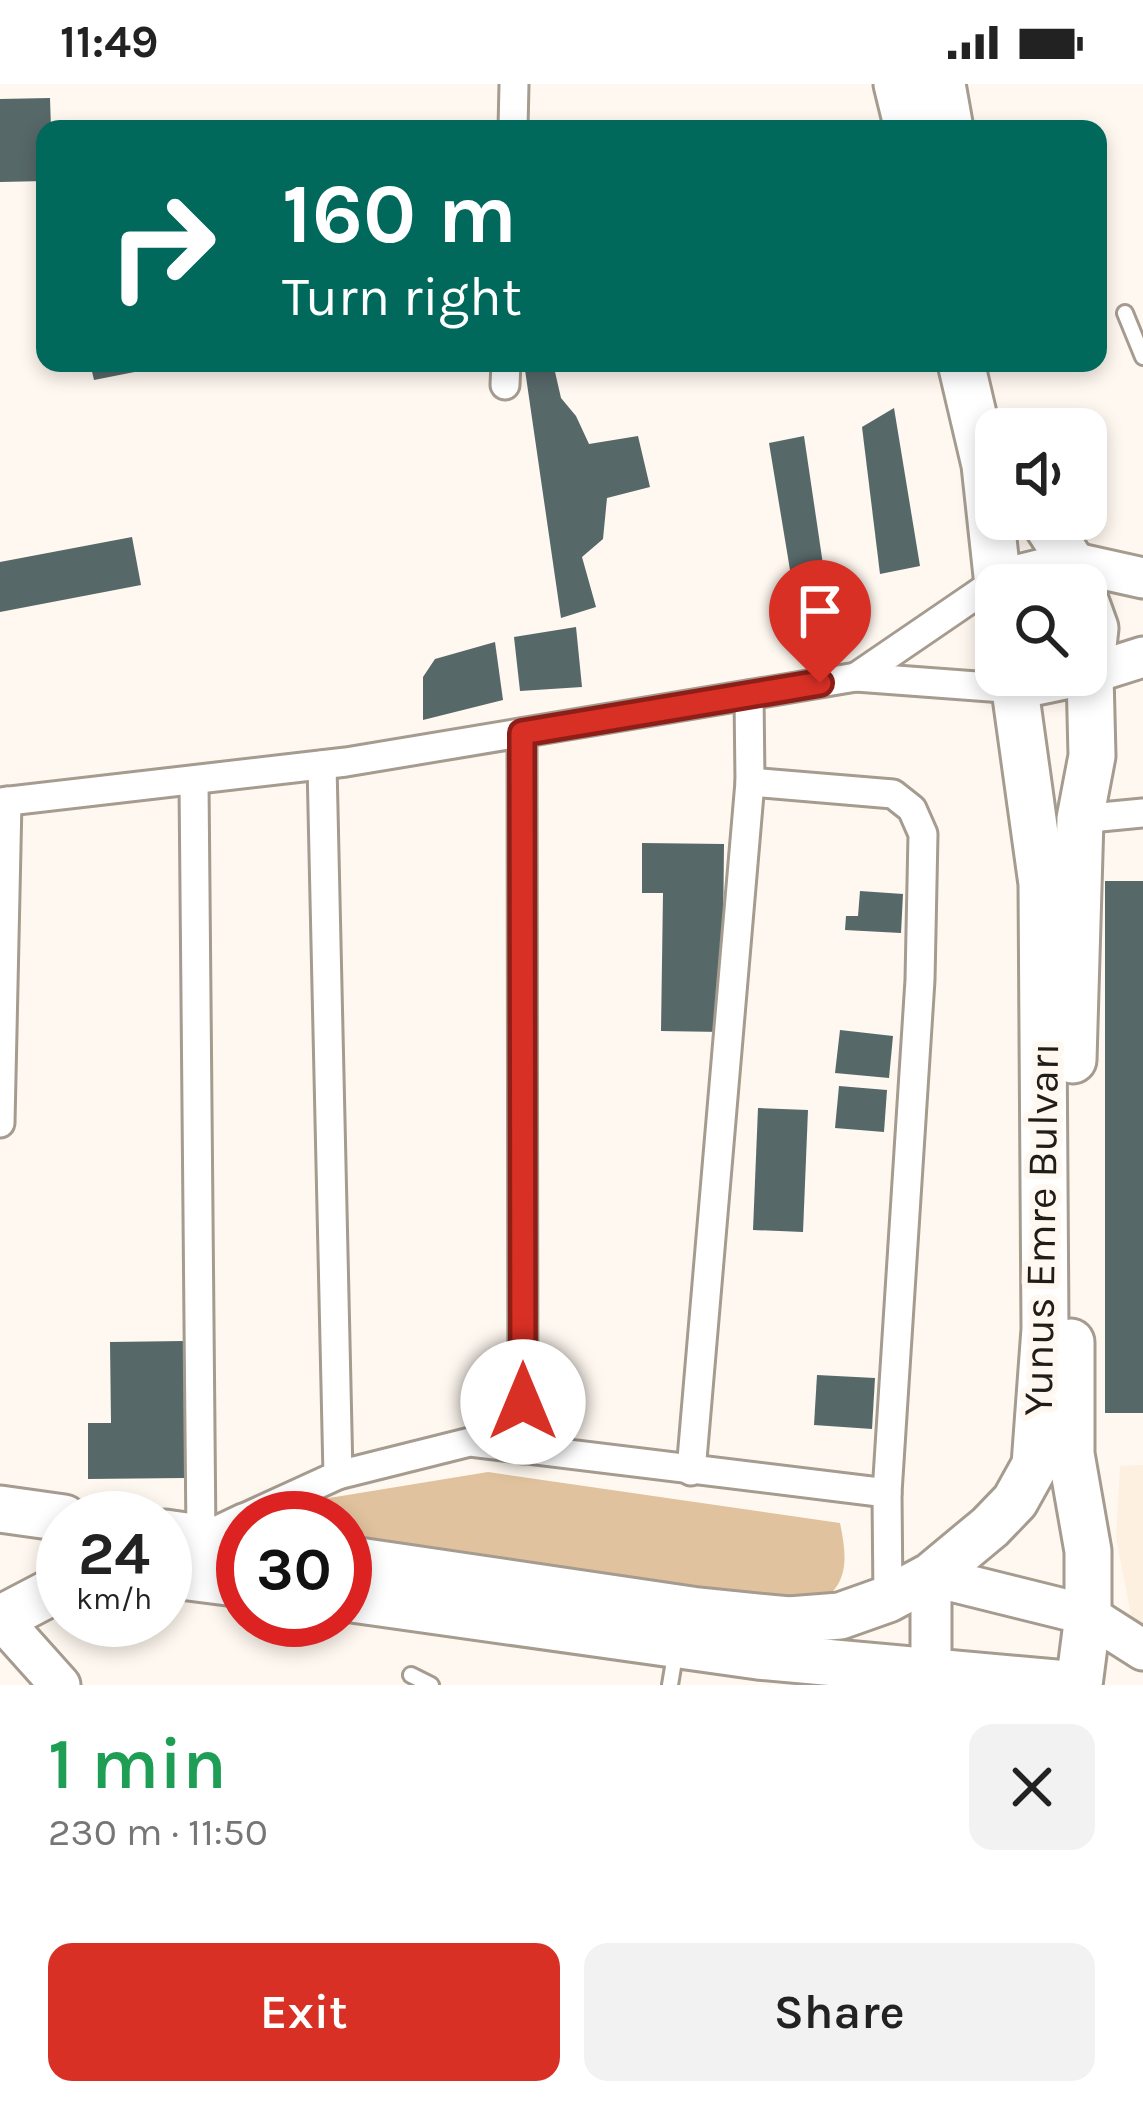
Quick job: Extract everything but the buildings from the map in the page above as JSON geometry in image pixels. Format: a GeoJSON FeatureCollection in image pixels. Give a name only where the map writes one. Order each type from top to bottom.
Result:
{"type":"FeatureCollection","features":[{"type":"Feature","properties":{"kind":"main road"},"geometry":{"type":"LineString","coordinates":[[897,84],[906,120]]}},
{"type":"Feature","properties":{"kind":"main road"},"geometry":{"type":"LineString","coordinates":[[942,84],[948,120]]}},
{"type":"Feature","properties":{"kind":"main road"},"geometry":{"type":"LineString","coordinates":[[963,372],[985,465],[996,564]]}},
{"type":"Feature","properties":{"kind":"main road"},"geometry":{"type":"LineString","coordinates":[[993,372],[999,408]]}},
{"type":"Feature","properties":{"kind":"main road","name":"Yunus Emre Bulvarı"},"geometry":{"type":"LineString","coordinates":[[372,1563],[698,1611],[790,1620],[840,1616],[888,1599],[931,1576],[1015,1501],[1035,1466],[1045,1329],[1042,884],[1017,696]]}},
{"type":"Feature","properties":{"kind":"main road","name":"Yunus Emre Bulvarı"},"geometry":{"type":"LineString","coordinates":[[372,1603],[674,1664],[758,1656],[1079,1685],[1088,1615],[1088,1551],[1071,1454],[1070,1144],[1080,819],[1092,756],[1088,696]]}},
{"type":"Feature","properties":{"kind":"main road"},"geometry":{"type":"LineString","coordinates":[[0,1509],[36,1514]]}},
{"type":"Feature","properties":{"kind":"main road"},"geometry":{"type":"LineString","coordinates":[[0,1618],[36,1600]]}},
{"type":"Feature","properties":{"kind":"street"},"geometry":{"type":"LineString","coordinates":[[513,120],[514,84]]}},
{"type":"Feature","properties":{"kind":"street"},"geometry":{"type":"LineString","coordinates":[[1107,581],[1143,578]]}},
{"type":"Feature","properties":{"kind":"street"},"geometry":{"type":"LineString","coordinates":[[856,677],[975,597]]}},
{"type":"Feature","properties":{"kind":"street"},"geometry":{"type":"LineString","coordinates":[[1107,668],[1143,657]]}},
{"type":"Feature","properties":{"kind":"street"},"geometry":{"type":"LineString","coordinates":[[0,1124],[4,802],[322,765],[856,677],[975,681]]}},
{"type":"Feature","properties":{"kind":"street"},"geometry":{"type":"LineString","coordinates":[[691,1471],[750,782],[749,695]]}},
{"type":"Feature","properties":{"kind":"street"},"geometry":{"type":"LineString","coordinates":[[522,733],[523,1449]]}},
{"type":"Feature","properties":{"kind":"street"},"geometry":{"type":"LineString","coordinates":[[322,765],[338,1474]]}},
{"type":"Feature","properties":{"kind":"street"},"geometry":{"type":"LineString","coordinates":[[750,782],[893,794],[912,809],[923,834],[920,980],[887,1492],[888,1599]]}},
{"type":"Feature","properties":{"kind":"street"},"geometry":{"type":"LineString","coordinates":[[194,783],[203,1538]]}},
{"type":"Feature","properties":{"kind":"street"},"geometry":{"type":"LineString","coordinates":[[1080,819],[1143,813]]}},
{"type":"Feature","properties":{"kind":"street"},"geometry":{"type":"LineString","coordinates":[[301,1491],[338,1474],[470,1442],[887,1492]]}},
{"type":"Feature","properties":{"kind":"street"},"geometry":{"type":"LineString","coordinates":[[931,1672],[931,1576],[1088,1615],[1143,1650]]}},
{"type":"Feature","properties":{"kind":"street"},"geometry":{"type":"LineString","coordinates":[[0,1618],[60,1685]]}},
{"type":"Feature","properties":{"kind":"lane"},"geometry":{"type":"LineString","coordinates":[[1125,314],[1143,357]]}},
{"type":"Feature","properties":{"kind":"lane"},"geometry":{"type":"LineString","coordinates":[[411,1675],[431,1685]]}},
{"type":"Feature","properties":{"kind":"shaded area"},"geometry":{"type":"Polygon","coordinates":[[[1143,1465],[1143,1630],[1131,1615],[1116,1537],[1120,1466],[1143,1465]]]}},
{"type":"Feature","properties":{"kind":"shaded area"},"geometry":{"type":"Polygon","coordinates":[[[488,1472],[840,1523],[844,1569],[836,1588],[817,1604],[372,1549],[372,1491],[488,1472]]]}},
{"type":"Feature","properties":{"kind":"route"},"geometry":{"type":"LineString","coordinates":[[523,1402],[522,733],[820,683]]}}]}
